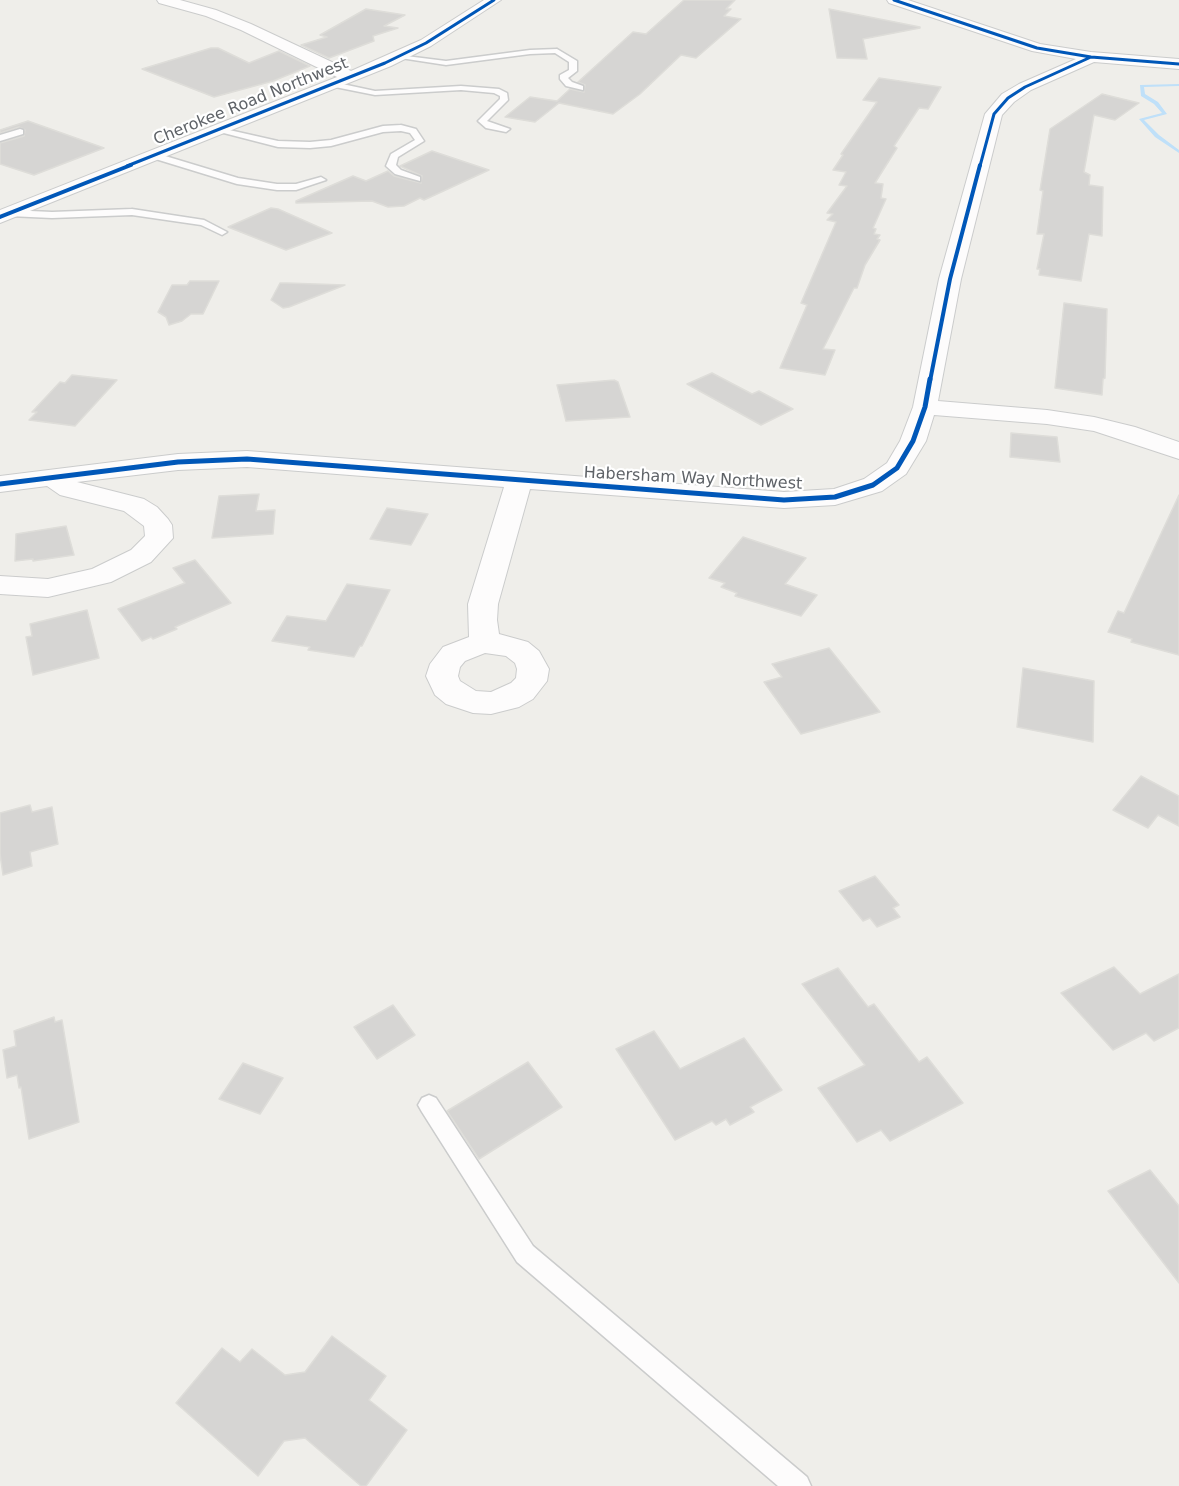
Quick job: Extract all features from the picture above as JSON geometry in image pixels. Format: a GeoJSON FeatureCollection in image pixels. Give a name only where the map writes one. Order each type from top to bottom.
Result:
{"type":"FeatureCollection","features":[{"type":"Feature","properties":{"kind":"street"},"geometry":{"type":"LineString","coordinates":[[164,0],[246,27],[350,77]]}},
{"type":"Feature","properties":{"kind":"street","name":"Cherokee Road Northwest"},"geometry":{"type":"LineString","coordinates":[[3,214],[398,57],[426,43],[494,0]]}},
{"type":"Feature","properties":{"kind":"street"},"geometry":{"type":"LineString","coordinates":[[894,0],[1012,42],[1091,57],[1179,64]]}},
{"type":"Feature","properties":{"kind":"street","name":"Habersham Way Northwest"},"geometry":{"type":"LineString","coordinates":[[0,484],[178,462],[247,459],[784,500],[836,496],[873,484],[897,468],[913,441],[925,407],[950,279],[994,114],[1008,98],[1024,87],[1071,68],[1091,57]]}},
{"type":"Feature","properties":{"kind":"street"},"geometry":{"type":"LineString","coordinates":[[925,407],[1047,417],[1094,424],[1126,432],[1179,451]]}},
{"type":"Feature","properties":{"kind":"street"},"geometry":{"type":"LineString","coordinates":[[0,585],[48,588],[101,576],[141,556],[159,538],[158,525],[147,513],[134,506],[69,489],[52,477]]}},
{"type":"Feature","properties":{"kind":"street"},"geometry":{"type":"LineString","coordinates":[[485,643],[482,620],[483,604],[519,481]]}},
{"type":"Feature","properties":{"kind":"lane"},"geometry":{"type":"LineString","coordinates":[[398,57],[446,63],[530,52],[557,51],[573,61],[573,71],[563,78],[569,84],[580,88]]}},
{"type":"Feature","properties":{"kind":"lane"},"geometry":{"type":"LineString","coordinates":[[333,84],[375,93],[461,88],[496,91],[504,95],[504,100],[482,121],[486,125],[506,129]]}},
{"type":"Feature","properties":{"kind":"lane"},"geometry":{"type":"LineString","coordinates":[[216,130],[278,144],[310,145],[383,129],[401,128],[413,131],[420,141],[394,156],[391,166],[398,172],[417,179]]}},
{"type":"Feature","properties":{"kind":"lane"},"geometry":{"type":"LineString","coordinates":[[0,138],[20,132]]}},
{"type":"Feature","properties":{"kind":"lane"},"geometry":{"type":"LineString","coordinates":[[152,155],[237,181],[277,188],[296,187],[321,180]]}},
{"type":"Feature","properties":{"kind":"lane"},"geometry":{"type":"LineString","coordinates":[[3,214],[132,212],[204,223],[222,232]]}},
{"type":"Feature","properties":{"kind":"lane"},"geometry":{"type":"LineString","coordinates":[[429,1105],[525,1254],[798,1486]]}},
{"type":"Feature","properties":{"kind":"building"},"geometry":{"type":"Polygon","coordinates":[[[684,0],[735,0],[726,9],[731,9],[724,16],[741,19],[696,58],[681,55],[640,94],[613,114],[559,103],[535,122],[505,117],[530,97],[557,101],[570,89],[584,92],[585,85],[578,82],[633,32],[646,34],[684,0]]]}},
{"type":"Feature","properties":{"kind":"building"},"geometry":{"type":"Polygon","coordinates":[[[366,9],[405,15],[384,26],[398,28],[373,36],[374,41],[329,58],[301,45],[327,37],[320,35],[366,9]]]}},
{"type":"Feature","properties":{"kind":"building"},"geometry":{"type":"Polygon","coordinates":[[[829,9],[920,28],[863,39],[867,59],[837,58],[829,9]]]}},
{"type":"Feature","properties":{"kind":"building"},"geometry":{"type":"Polygon","coordinates":[[[211,48],[218,48],[249,63],[279,51],[310,66],[273,81],[214,97],[142,69],[211,48]]]}},
{"type":"Feature","properties":{"kind":"building"},"geometry":{"type":"Polygon","coordinates":[[[879,78],[941,87],[928,109],[919,108],[894,146],[897,148],[875,183],[883,184],[881,198],[886,199],[873,228],[876,229],[874,234],[880,235],[877,239],[880,240],[865,265],[857,288],[854,288],[823,349],[835,350],[825,375],[780,368],[807,305],[801,303],[836,222],[827,220],[833,214],[827,213],[847,186],[839,185],[846,172],[833,170],[843,155],[841,154],[877,102],[863,100],[879,78]]]}},
{"type":"Feature","properties":{"kind":"building"},"geometry":{"type":"Polygon","coordinates":[[[1102,94],[1139,103],[1115,120],[1094,115],[1084,172],[1090,175],[1089,185],[1103,187],[1102,236],[1089,234],[1081,281],[1039,275],[1040,269],[1037,269],[1044,234],[1037,234],[1043,191],[1040,190],[1050,129],[1102,94]]]}},
{"type":"Feature","properties":{"kind":"building"},"geometry":{"type":"Polygon","coordinates":[[[28,121],[104,148],[34,175],[0,164],[0,143],[24,136],[25,130],[19,127],[0,133],[0,130],[28,121]]]}},
{"type":"Feature","properties":{"kind":"building"},"geometry":{"type":"Polygon","coordinates":[[[432,151],[489,170],[424,200],[420,198],[404,206],[388,207],[372,201],[296,203],[296,201],[353,176],[366,181],[388,171],[394,176],[421,183],[422,176],[400,166],[432,151]]]}},
{"type":"Feature","properties":{"kind":"building"},"geometry":{"type":"Polygon","coordinates":[[[271,208],[332,233],[286,250],[228,227],[271,208]]]}},
{"type":"Feature","properties":{"kind":"building"},"geometry":{"type":"Polygon","coordinates":[[[190,281],[219,281],[203,314],[191,314],[182,321],[169,325],[166,317],[158,312],[172,285],[187,285],[190,281]]]}},
{"type":"Feature","properties":{"kind":"building"},"geometry":{"type":"Polygon","coordinates":[[[280,283],[345,285],[283,308],[271,300],[280,283]]]}},
{"type":"Feature","properties":{"kind":"building"},"geometry":{"type":"Polygon","coordinates":[[[1064,303],[1107,309],[1105,378],[1102,395],[1055,388],[1064,303]]]}},
{"type":"Feature","properties":{"kind":"building"},"geometry":{"type":"Polygon","coordinates":[[[712,373],[752,394],[759,391],[793,409],[761,425],[687,384],[712,373]]]}},
{"type":"Feature","properties":{"kind":"building"},"geometry":{"type":"Polygon","coordinates":[[[72,375],[117,380],[75,426],[29,420],[37,412],[32,412],[60,382],[65,383],[72,375]]]}},
{"type":"Feature","properties":{"kind":"building"},"geometry":{"type":"Polygon","coordinates":[[[614,380],[618,382],[630,417],[566,421],[557,385],[614,380]]]}},
{"type":"Feature","properties":{"kind":"building"},"geometry":{"type":"Polygon","coordinates":[[[1011,433],[1057,437],[1060,462],[1010,457],[1011,433]]]}},
{"type":"Feature","properties":{"kind":"building"},"geometry":{"type":"Polygon","coordinates":[[[259,494],[256,511],[275,510],[273,534],[212,538],[219,496],[259,494]]]}},
{"type":"Feature","properties":{"kind":"building"},"geometry":{"type":"Polygon","coordinates":[[[1179,495],[1179,655],[1131,642],[1132,639],[1108,632],[1118,611],[1124,613],[1179,495]]]}},
{"type":"Feature","properties":{"kind":"building"},"geometry":{"type":"Polygon","coordinates":[[[387,508],[428,514],[411,545],[370,539],[387,508]]]}},
{"type":"Feature","properties":{"kind":"building"},"geometry":{"type":"Polygon","coordinates":[[[66,526],[74,555],[33,561],[33,559],[15,561],[16,534],[66,526]]]}},
{"type":"Feature","properties":{"kind":"building"},"geometry":{"type":"Polygon","coordinates":[[[743,537],[806,558],[785,584],[817,595],[801,616],[735,596],[737,593],[721,587],[725,583],[709,578],[743,537]]]}},
{"type":"Feature","properties":{"kind":"building"},"geometry":{"type":"Polygon","coordinates":[[[195,560],[231,603],[175,627],[177,629],[142,641],[118,609],[185,583],[173,568],[195,560]]]}},
{"type":"Feature","properties":{"kind":"building"},"geometry":{"type":"Polygon","coordinates":[[[347,584],[390,590],[362,646],[354,657],[308,650],[310,647],[272,641],[287,616],[326,621],[347,584]]]}},
{"type":"Feature","properties":{"kind":"building"},"geometry":{"type":"Polygon","coordinates":[[[87,610],[99,658],[33,675],[26,637],[32,636],[30,624],[87,610]]]}},
{"type":"Feature","properties":{"kind":"building"},"geometry":{"type":"Polygon","coordinates":[[[829,648],[880,712],[801,734],[764,682],[782,677],[772,664],[829,648]]]}},
{"type":"Feature","properties":{"kind":"building"},"geometry":{"type":"Polygon","coordinates":[[[1023,668],[1094,681],[1093,742],[1017,727],[1023,668]]]}},
{"type":"Feature","properties":{"kind":"building"},"geometry":{"type":"Polygon","coordinates":[[[1141,776],[1179,796],[1179,826],[1158,815],[1148,828],[1113,810],[1141,776]]]}},
{"type":"Feature","properties":{"kind":"building"},"geometry":{"type":"Polygon","coordinates":[[[30,805],[32,812],[52,807],[58,844],[30,852],[32,866],[3,875],[0,854],[0,813],[30,805]]]}},
{"type":"Feature","properties":{"kind":"building"},"geometry":{"type":"Polygon","coordinates":[[[875,876],[899,905],[893,908],[900,917],[877,927],[870,918],[863,921],[839,891],[875,876]]]}},
{"type":"Feature","properties":{"kind":"building"},"geometry":{"type":"Polygon","coordinates":[[[1114,967],[1140,994],[1179,974],[1179,1028],[1154,1041],[1146,1033],[1113,1050],[1061,993],[1114,967]]]}},
{"type":"Feature","properties":{"kind":"building"},"geometry":{"type":"Polygon","coordinates":[[[838,968],[868,1007],[874,1004],[919,1062],[927,1057],[963,1103],[890,1141],[881,1130],[857,1142],[818,1088],[865,1065],[802,984],[838,968]]]}},
{"type":"Feature","properties":{"kind":"building"},"geometry":{"type":"Polygon","coordinates":[[[393,1005],[415,1035],[377,1059],[354,1027],[393,1005]]]}},
{"type":"Feature","properties":{"kind":"building"},"geometry":{"type":"Polygon","coordinates":[[[54,1017],[55,1022],[62,1020],[79,1122],[29,1139],[21,1087],[19,1088],[17,1075],[7,1078],[3,1050],[16,1046],[14,1031],[54,1017]]]}},
{"type":"Feature","properties":{"kind":"building"},"geometry":{"type":"Polygon","coordinates":[[[654,1031],[680,1069],[744,1038],[782,1090],[750,1107],[754,1112],[730,1125],[726,1119],[716,1125],[712,1121],[675,1140],[616,1049],[654,1031]]]}},
{"type":"Feature","properties":{"kind":"building"},"geometry":{"type":"Polygon","coordinates":[[[528,1062],[562,1107],[479,1159],[447,1111],[528,1062]]]}},
{"type":"Feature","properties":{"kind":"building"},"geometry":{"type":"Polygon","coordinates":[[[243,1063],[283,1078],[260,1114],[219,1099],[243,1063]]]}},
{"type":"Feature","properties":{"kind":"building"},"geometry":{"type":"Polygon","coordinates":[[[1150,1170],[1179,1206],[1179,1283],[1108,1191],[1150,1170]]]}},
{"type":"Feature","properties":{"kind":"building"},"geometry":{"type":"Polygon","coordinates":[[[332,1336],[386,1376],[369,1400],[407,1430],[366,1486],[361,1486],[305,1438],[284,1441],[258,1476],[176,1403],[222,1348],[240,1362],[252,1349],[285,1375],[305,1372],[332,1336]]]}},
{"type":"Feature","properties":{"kind":"waterway"},"geometry":{"type":"LineString","coordinates":[[1179,85],[1142,86],[1143,95],[1156,103],[1165,114],[1141,119],[1157,136],[1179,152]]}},
{"type":"Feature","properties":{"kind":"cycle path"},"geometry":{"type":"LineString","coordinates":[[0,217],[385,63],[426,43],[494,0]]}},
{"type":"Feature","properties":{"kind":"cycle path"},"geometry":{"type":"LineString","coordinates":[[894,0],[1037,48],[1091,57],[1179,64]]}},
{"type":"Feature","properties":{"kind":"cycle path"},"geometry":{"type":"LineString","coordinates":[[0,484],[178,462],[247,459],[784,500],[835,497],[873,485],[897,468],[913,441],[925,407],[950,279],[994,114],[1008,98],[1025,87],[1091,57]]}}]}
